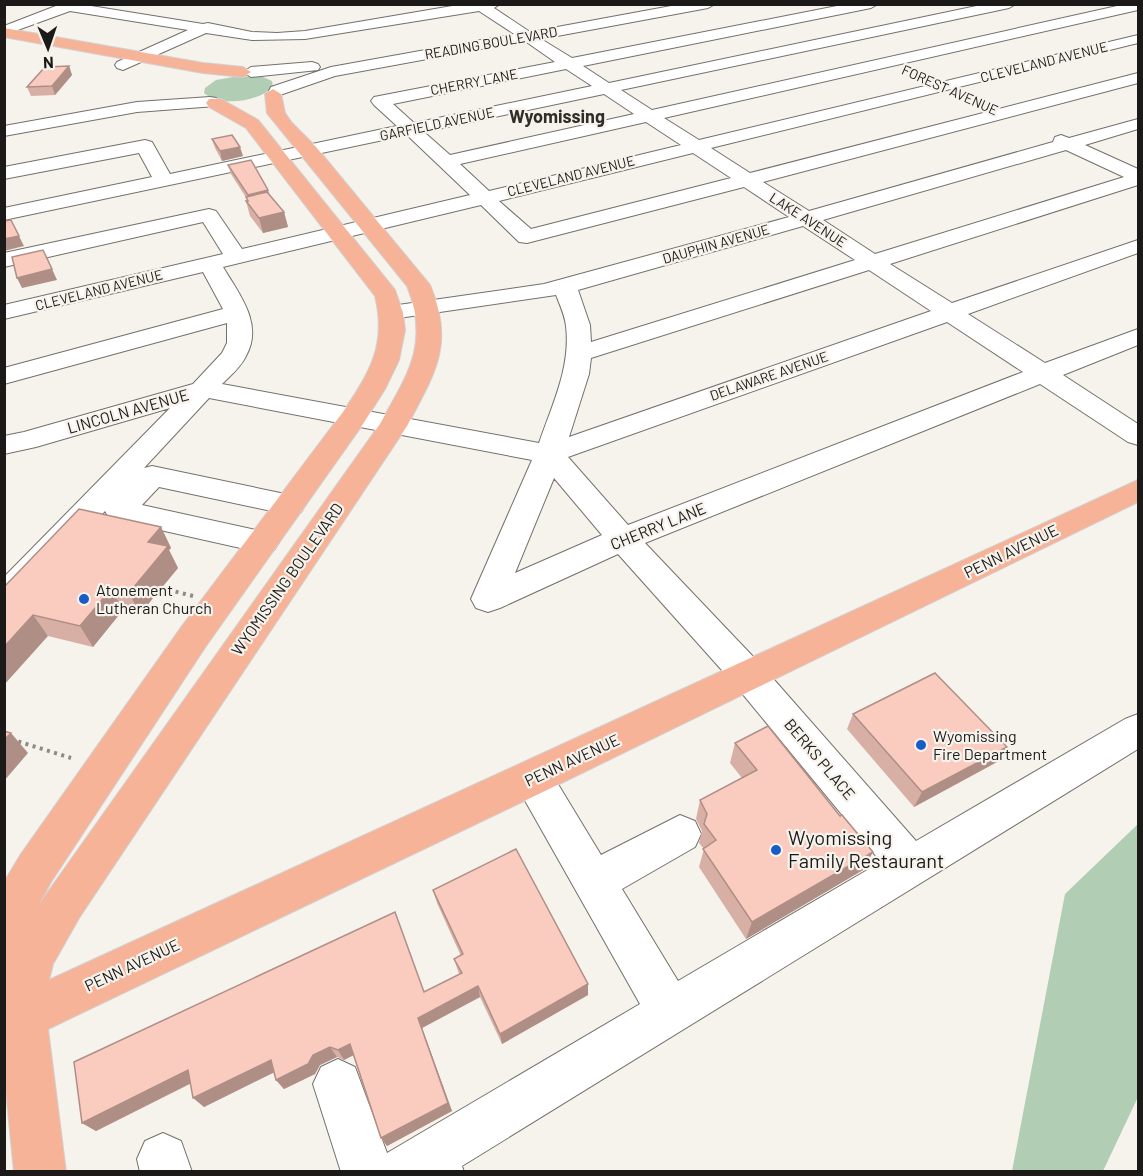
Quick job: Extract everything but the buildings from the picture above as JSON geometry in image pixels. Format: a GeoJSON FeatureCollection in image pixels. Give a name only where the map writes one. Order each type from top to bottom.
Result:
{"type":"FeatureCollection","features":[{"type":"Feature","properties":{"kind":"main road"},"geometry":{"type":"LineString","coordinates":[[4,31],[247,72]]}},
{"type":"Feature","properties":{"kind":"main road"},"geometry":{"type":"LineString","coordinates":[[4,43],[178,75],[196,84],[214,77],[247,72]]}},
{"type":"Feature","properties":{"kind":"main road","name":"WYOMISSING BOULEVARD"},"geometry":{"type":"LineString","coordinates":[[14,1021],[33,954],[64,903],[393,426],[426,365],[431,342],[424,297],[418,285],[264,97],[281,84],[278,78],[247,72]]}},
{"type":"Feature","properties":{"kind":"main road"},"geometry":{"type":"LineString","coordinates":[[4,947],[8,922],[21,892],[36,868],[194,636],[373,388],[385,362],[394,329],[387,295],[252,124],[195,95],[196,84]]}},
{"type":"Feature","properties":{"kind":"main road"},"geometry":{"type":"LineString","coordinates":[[212,103],[264,97]]}},
{"type":"Feature","properties":{"kind":"main road","name":"PENN AVENUE"},"geometry":{"type":"LineString","coordinates":[[14,1021],[749,676],[1138,490]]}},
{"type":"Feature","properties":{"kind":"main road"},"geometry":{"type":"LineString","coordinates":[[4,901],[36,868]]}},
{"type":"Feature","properties":{"kind":"main road"},"geometry":{"type":"LineString","coordinates":[[4,953],[40,1172]]}},
{"type":"Feature","properties":{"kind":"street"},"geometry":{"type":"LineString","coordinates":[[4,31],[70,7],[85,4]]}},
{"type":"Feature","properties":{"kind":"street","name":"READING BOULEVARD"},"geometry":{"type":"LineString","coordinates":[[264,97],[331,72],[666,4]]}},
{"type":"Feature","properties":{"kind":"street","name":"READING BOULEVARD"},"geometry":{"type":"LineString","coordinates":[[247,72],[330,65],[708,4]]}},
{"type":"Feature","properties":{"kind":"street","name":"CHERRY LANE"},"geometry":{"type":"LineString","coordinates":[[748,180],[527,237],[380,100],[871,4]]}},
{"type":"Feature","properties":{"kind":"street","name":"GARFIELD AVENUE"},"geometry":{"type":"LineString","coordinates":[[4,214],[1010,4]]}},
{"type":"Feature","properties":{"kind":"street"},"geometry":{"type":"LineString","coordinates":[[70,7],[262,37],[296,36],[484,5]]}},
{"type":"Feature","properties":{"kind":"street","name":"LAKE AVENUE"},"geometry":{"type":"LineString","coordinates":[[484,5],[568,64],[1138,436]]}},
{"type":"Feature","properties":{"kind":"street"},"geometry":{"type":"LineString","coordinates":[[445,162],[1138,6]]}},
{"type":"Feature","properties":{"kind":"street","name":"FOREST AVENUE"},"geometry":{"type":"LineString","coordinates":[[769,8],[962,96]]}},
{"type":"Feature","properties":{"kind":"street"},"geometry":{"type":"LineString","coordinates":[[1053,8],[1138,39]]}},
{"type":"Feature","properties":{"kind":"street"},"geometry":{"type":"LineString","coordinates":[[134,17],[180,10]]}},
{"type":"Feature","properties":{"kind":"street"},"geometry":{"type":"LineString","coordinates":[[123,65],[202,27],[252,20]]}},
{"type":"Feature","properties":{"kind":"street","name":"CLEVELAND AVENUE"},"geometry":{"type":"LineString","coordinates":[[4,312],[339,234],[483,197],[1138,39]]}},
{"type":"Feature","properties":{"kind":"street"},"geometry":{"type":"LineString","coordinates":[[982,42],[1037,64]]}},
{"type":"Feature","properties":{"kind":"street"},"geometry":{"type":"LineString","coordinates":[[748,180],[1138,78]]}},
{"type":"Feature","properties":{"kind":"street"},"geometry":{"type":"LineString","coordinates":[[4,122],[196,84]]}},
{"type":"Feature","properties":{"kind":"street"},"geometry":{"type":"LineString","coordinates":[[4,131],[137,107],[212,103]]}},
{"type":"Feature","properties":{"kind":"street","name":"FOREST AVENUE"},"geometry":{"type":"LineString","coordinates":[[982,105],[1023,123]]}},
{"type":"Feature","properties":{"kind":"street","name":"DAUPHIN AVENUE"},"geometry":{"type":"LineString","coordinates":[[392,312],[565,286],[1138,124]]}},
{"type":"Feature","properties":{"kind":"street"},"geometry":{"type":"LineString","coordinates":[[1043,132],[1138,177]]}},
{"type":"Feature","properties":{"kind":"street"},"geometry":{"type":"LineString","coordinates":[[4,174],[145,146],[164,181]]}},
{"type":"Feature","properties":{"kind":"street"},"geometry":{"type":"LineString","coordinates":[[579,354],[1138,177]]}},
{"type":"Feature","properties":{"kind":"street"},"geometry":{"type":"LineString","coordinates":[[4,260],[209,215],[214,221],[222,260],[242,330],[238,348],[221,372],[4,599]]}},
{"type":"Feature","properties":{"kind":"street","name":"DELAWARE AVENUE"},"geometry":{"type":"LineString","coordinates":[[393,426],[549,454],[1138,246]]}},
{"type":"Feature","properties":{"kind":"street","name":"CHERRY LANE"},"geometry":{"type":"LineString","coordinates":[[565,286],[578,325],[579,354],[576,374],[549,454],[488,599],[624,539],[1138,336]]}},
{"type":"Feature","properties":{"kind":"street"},"geometry":{"type":"LineString","coordinates":[[4,376],[237,313]]}},
{"type":"Feature","properties":{"kind":"street","name":"LINCOLN AVENUE"},"geometry":{"type":"LineString","coordinates":[[4,445],[26,441],[204,389],[393,426]]}},
{"type":"Feature","properties":{"kind":"street","name":"BERKS PLACE"},"geometry":{"type":"LineString","coordinates":[[549,454],[749,676],[911,867]]}},
{"type":"Feature","properties":{"kind":"street"},"geometry":{"type":"LineString","coordinates":[[263,542],[120,511],[152,476],[290,505]]}},
{"type":"Feature","properties":{"kind":"street"},"geometry":{"type":"LineString","coordinates":[[425,1166],[670,1012],[1138,730]]}},
{"type":"Feature","properties":{"kind":"street"},"geometry":{"type":"LineString","coordinates":[[533,778],[670,1012]]}},
{"type":"Feature","properties":{"kind":"street"},"geometry":{"type":"LineString","coordinates":[[594,882],[680,834]]}},
{"type":"Feature","properties":{"kind":"street"},"geometry":{"type":"LineString","coordinates":[[338,1084],[367,1172]]}},
{"type":"Feature","properties":{"kind":"path"},"geometry":{"type":"LineString","coordinates":[[161,588],[194,596]]}},
{"type":"Feature","properties":{"kind":"path"},"geometry":{"type":"LineString","coordinates":[[4,737],[71,758]]}},
{"type":"Feature","properties":{"kind":"green space"},"geometry":{"type":"Polygon","coordinates":[[[239,76],[263,77],[272,81],[273,87],[258,96],[239,101],[219,100],[204,93],[205,88],[216,80],[239,76]]]}},
{"type":"Feature","properties":{"kind":"green space"},"geometry":{"type":"Polygon","coordinates":[[[1138,824],[1138,1097],[1103,1171],[1012,1171],[1065,894],[1138,824]]]}},
{"type":"Feature","properties":{"kind":"place","name":"Atonement Lutheran Church"},"geometry":{"type":"Point","coordinates":[84,599]}},
{"type":"Feature","properties":{"kind":"place","name":"Wyomissing Fire Department"},"geometry":{"type":"Point","coordinates":[921,745]}},
{"type":"Feature","properties":{"kind":"place","name":"Wyomissing Family Restaurant"},"geometry":{"type":"Point","coordinates":[776,850]}},
{"type":"Feature","properties":{"kind":"district","name":"Wyomissing"},"geometry":{"type":"Point","coordinates":[557,117]}}]}
